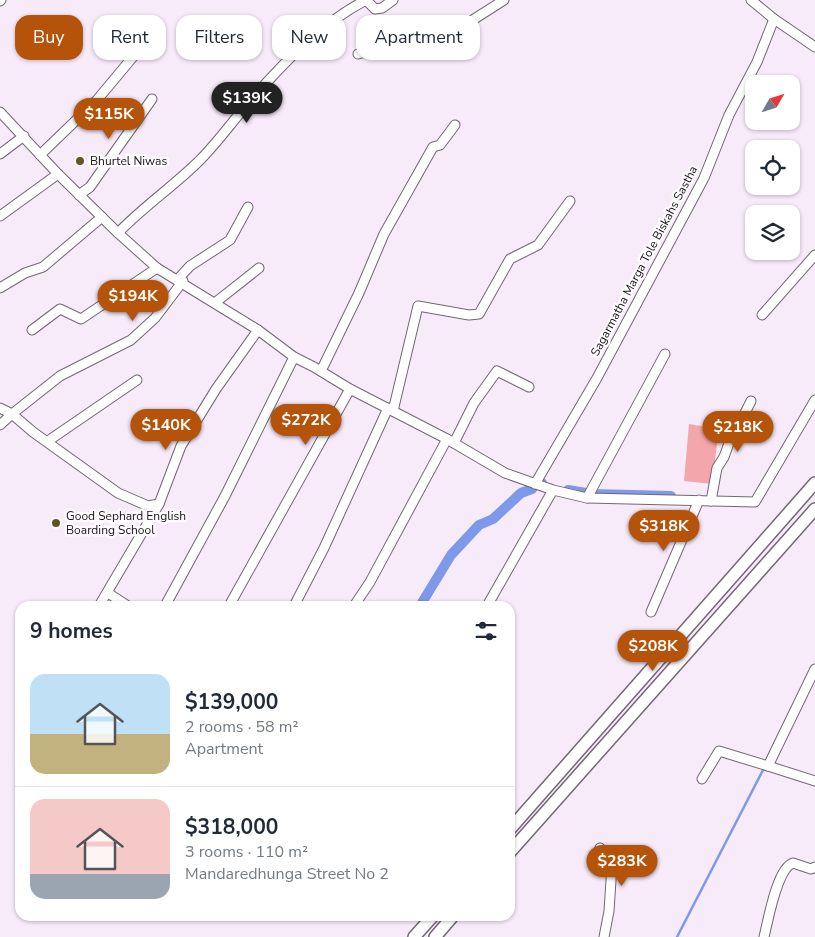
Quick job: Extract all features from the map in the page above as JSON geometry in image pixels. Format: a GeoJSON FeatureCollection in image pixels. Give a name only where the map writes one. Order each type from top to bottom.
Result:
{"type":"FeatureCollection","features":[{"type":"Feature","properties":{"kind":"street"},"geometry":{"type":"LineString","coordinates":[[118,233],[151,200],[199,160],[253,98],[327,25],[366,0],[375,9],[382,8],[394,0]]}},
{"type":"Feature","properties":{"kind":"street"},"geometry":{"type":"LineString","coordinates":[[480,15],[504,0]]}},
{"type":"Feature","properties":{"kind":"street"},"geometry":{"type":"LineString","coordinates":[[751,0],[774,19],[815,47]]}},
{"type":"Feature","properties":{"kind":"street","name":"Sagarmatha Marga Tole Biskahs Sastha"},"geometry":{"type":"LineString","coordinates":[[535,484],[597,378],[704,178],[729,114],[757,62],[774,19]]}},
{"type":"Feature","properties":{"kind":"street"},"geometry":{"type":"LineString","coordinates":[[40,155],[97,100],[130,60]]}},
{"type":"Feature","properties":{"kind":"street"},"geometry":{"type":"LineString","coordinates":[[80,195],[90,187],[152,99]]}},
{"type":"Feature","properties":{"kind":"street"},"geometry":{"type":"LineString","coordinates":[[0,112],[58,174],[118,233],[158,268],[216,302],[294,357],[350,389],[451,441],[505,473],[535,484],[587,498],[755,502],[815,400]]}},
{"type":"Feature","properties":{"kind":"street"},"geometry":{"type":"LineString","coordinates":[[321,371],[393,217],[433,147],[440,144],[455,125]]}},
{"type":"Feature","properties":{"kind":"street"},"geometry":{"type":"LineString","coordinates":[[0,154],[24,136]]}},
{"type":"Feature","properties":{"kind":"street"},"geometry":{"type":"LineString","coordinates":[[0,216],[58,174]]}},
{"type":"Feature","properties":{"kind":"street"},"geometry":{"type":"LineString","coordinates":[[297,601],[390,409],[418,306],[469,315],[479,314],[510,259],[538,245],[570,201]]}},
{"type":"Feature","properties":{"kind":"street"},"geometry":{"type":"LineString","coordinates":[[0,425],[66,372],[132,340],[155,318],[190,266],[230,240],[248,207]]}},
{"type":"Feature","properties":{"kind":"street"},"geometry":{"type":"LineString","coordinates":[[0,288],[25,273],[43,267],[102,217]]}},
{"type":"Feature","properties":{"kind":"street"},"geometry":{"type":"LineString","coordinates":[[762,315],[815,255]]}},
{"type":"Feature","properties":{"kind":"street"},"geometry":{"type":"LineString","coordinates":[[32,330],[60,309],[81,319],[158,268]]}},
{"type":"Feature","properties":{"kind":"street"},"geometry":{"type":"LineString","coordinates":[[216,302],[259,268]]}},
{"type":"Feature","properties":{"kind":"street"},"geometry":{"type":"LineString","coordinates":[[102,601],[159,504],[181,446],[216,389],[258,330]]}},
{"type":"Feature","properties":{"kind":"street"},"geometry":{"type":"LineString","coordinates":[[587,498],[665,354]]}},
{"type":"Feature","properties":{"kind":"street"},"geometry":{"type":"LineString","coordinates":[[168,601],[225,496],[294,357]]}},
{"type":"Feature","properties":{"kind":"street"},"geometry":{"type":"LineString","coordinates":[[357,601],[474,403],[497,371],[530,388]]}},
{"type":"Feature","properties":{"kind":"street"},"geometry":{"type":"LineString","coordinates":[[48,441],[137,380]]}},
{"type":"Feature","properties":{"kind":"street"},"geometry":{"type":"LineString","coordinates":[[233,601],[350,389]]}},
{"type":"Feature","properties":{"kind":"street"},"geometry":{"type":"LineString","coordinates":[[711,501],[717,468],[724,457],[733,432],[738,427],[752,401]]}},
{"type":"Feature","properties":{"kind":"street"},"geometry":{"type":"LineString","coordinates":[[0,408],[12,414],[118,493],[148,506],[159,504]]}},
{"type":"Feature","properties":{"kind":"street"},"geometry":{"type":"LineString","coordinates":[[515,823],[815,483]]}},
{"type":"Feature","properties":{"kind":"street"},"geometry":{"type":"LineString","coordinates":[[490,601],[553,490]]}},
{"type":"Feature","properties":{"kind":"street"},"geometry":{"type":"LineString","coordinates":[[651,612],[699,500]]}},
{"type":"Feature","properties":{"kind":"street"},"geometry":{"type":"LineString","coordinates":[[515,846],[815,509]]}},
{"type":"Feature","properties":{"kind":"street"},"geometry":{"type":"LineString","coordinates":[[108,593],[120,601]]}},
{"type":"Feature","properties":{"kind":"street"},"geometry":{"type":"LineString","coordinates":[[768,766],[815,669]]}},
{"type":"Feature","properties":{"kind":"street"},"geometry":{"type":"LineString","coordinates":[[702,779],[719,751],[815,781]]}},
{"type":"Feature","properties":{"kind":"street"},"geometry":{"type":"LineString","coordinates":[[600,848],[612,865],[609,911],[604,937]]}},
{"type":"Feature","properties":{"kind":"street"},"geometry":{"type":"LineString","coordinates":[[764,937],[777,887],[787,867],[793,863],[811,869],[815,868]]}},
{"type":"Feature","properties":{"kind":"street"},"geometry":{"type":"LineString","coordinates":[[414,937],[428,921]]}},
{"type":"Feature","properties":{"kind":"street"},"geometry":{"type":"LineString","coordinates":[[435,937],[449,921]]}},
{"type":"Feature","properties":{"kind":"shaded area"},"geometry":{"type":"Polygon","coordinates":[[[689,424],[719,429],[712,484],[684,481],[689,424]]]}},
{"type":"Feature","properties":{"kind":"waterway"},"geometry":{"type":"LineString","coordinates":[[423,601],[451,555],[479,525],[493,519],[521,493],[532,489],[537,482],[542,483]]}},
{"type":"Feature","properties":{"kind":"waterway"},"geometry":{"type":"LineString","coordinates":[[568,490],[592,494],[671,496]]}},
{"type":"Feature","properties":{"kind":"waterway"},"geometry":{"type":"LineString","coordinates":[[677,937],[763,770]]}},
{"type":"Feature","properties":{"kind":"place","name":"Bhurtel Niwas"},"geometry":{"type":"Point","coordinates":[80,161]}},
{"type":"Feature","properties":{"kind":"place","name":"Good Sephard English Boarding School"},"geometry":{"type":"Point","coordinates":[56,523]}}]}
